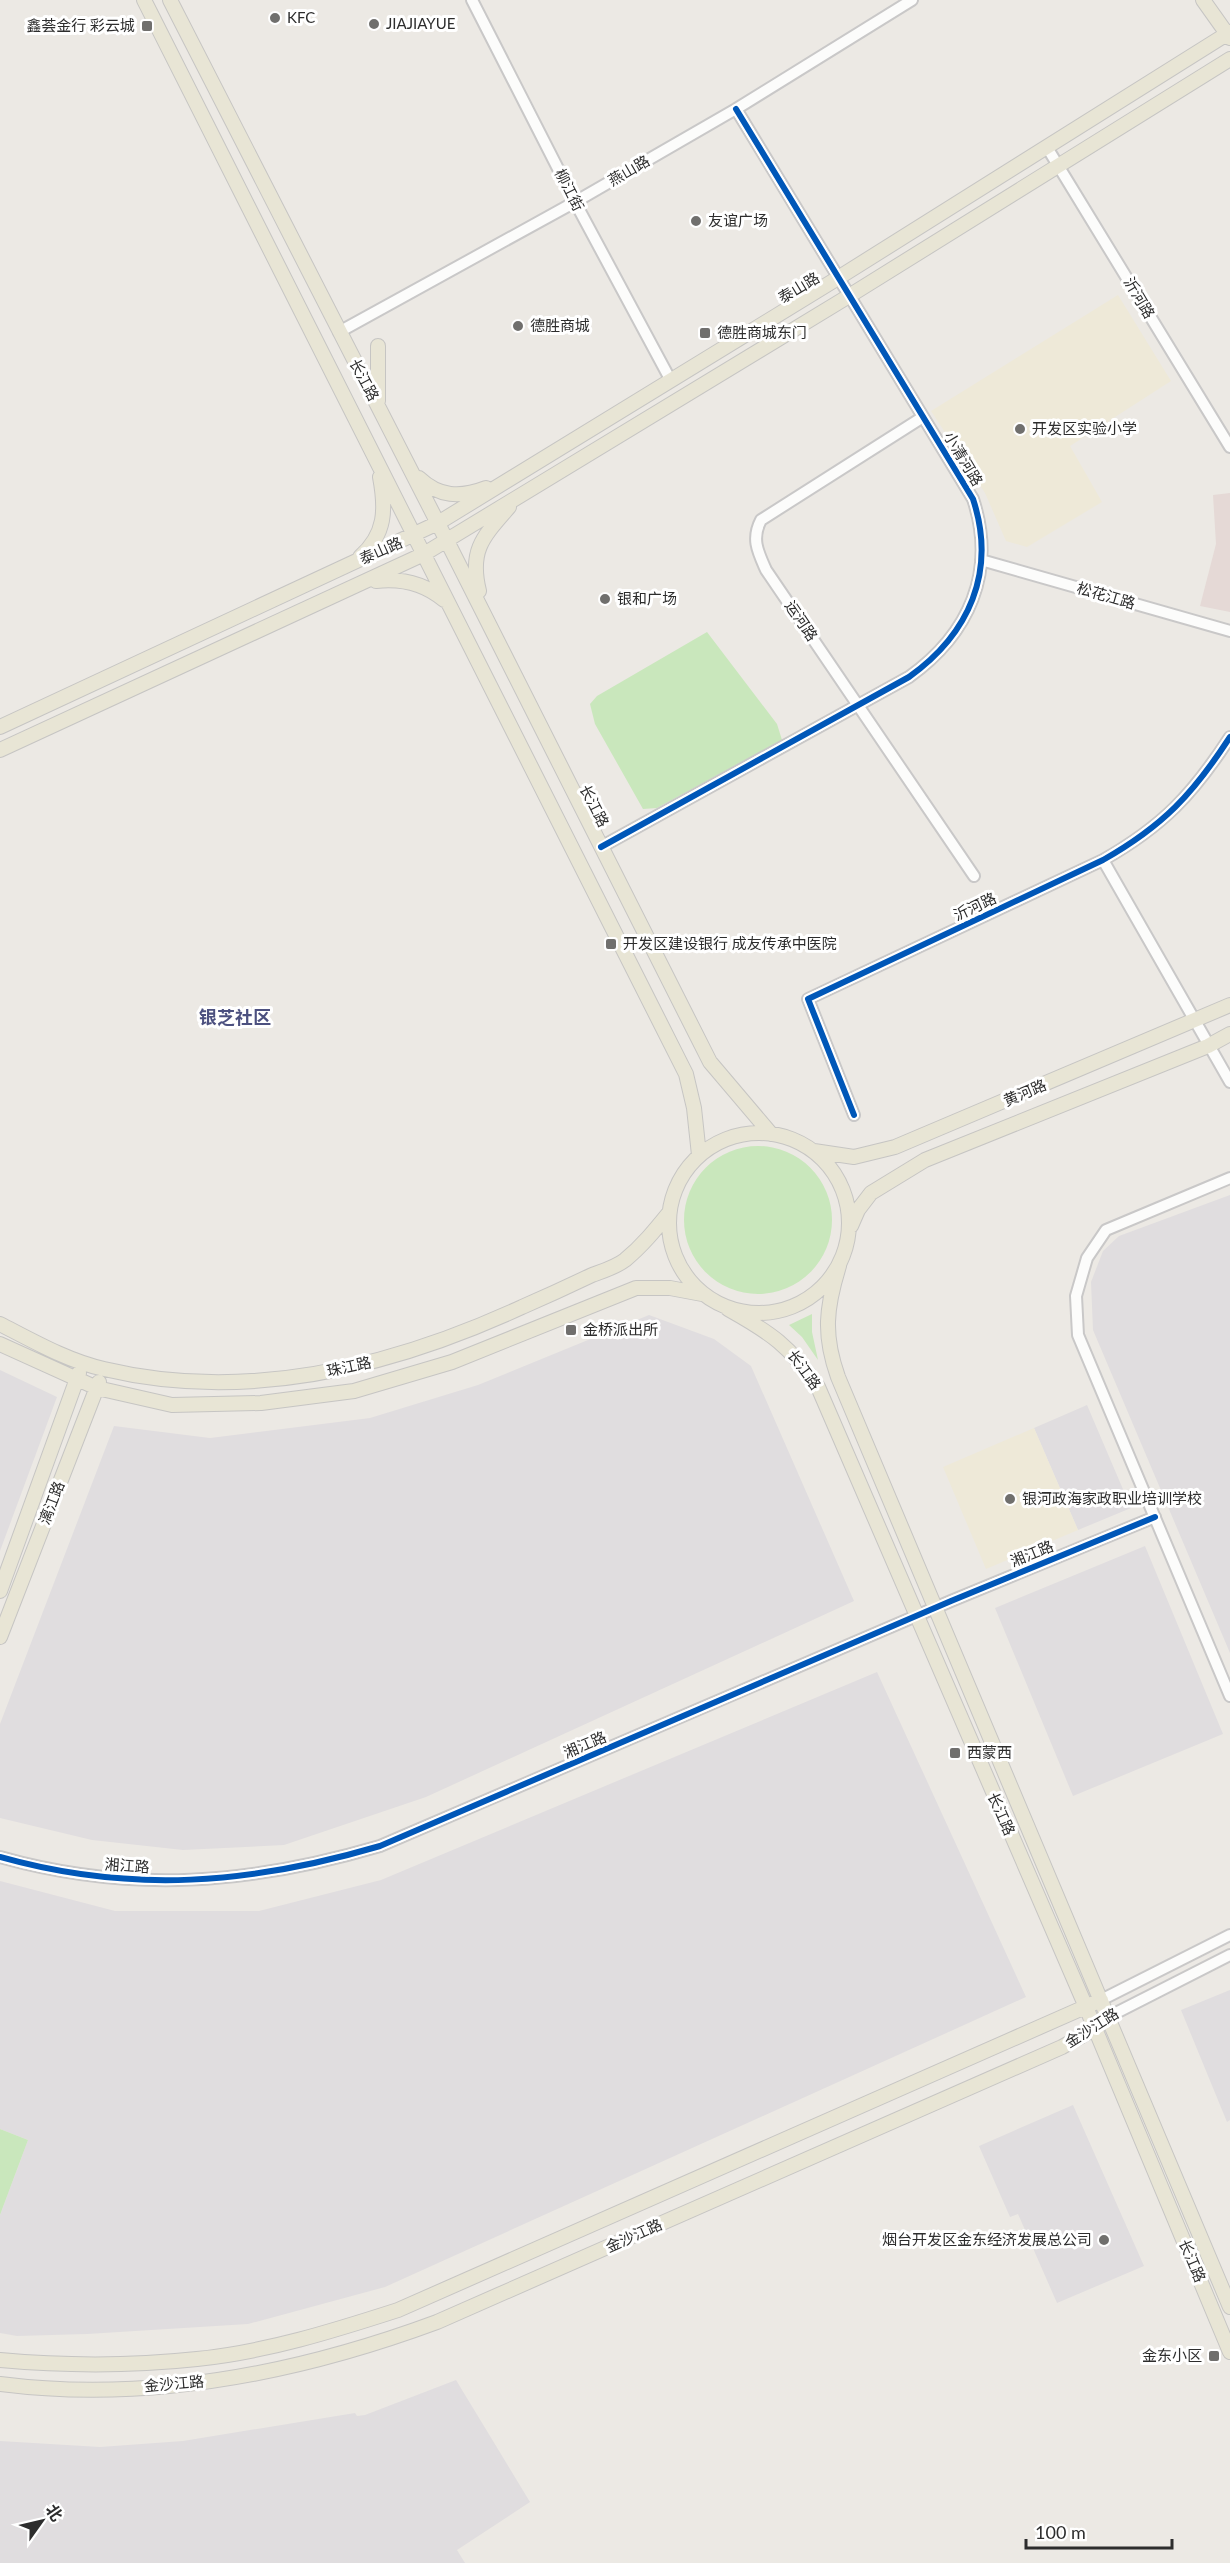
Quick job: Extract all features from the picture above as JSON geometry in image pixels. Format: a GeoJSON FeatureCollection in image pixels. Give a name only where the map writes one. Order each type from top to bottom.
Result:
{"type":"FeatureCollection","features":[{"type":"Feature","properties":{"kind":"main road","name":"长江路"},"geometry":{"type":"LineString","coordinates":[[144,0],[686,1074],[699,1155]]}},
{"type":"Feature","properties":{"kind":"main road","name":"长江路"},"geometry":{"type":"LineString","coordinates":[[170,0],[438,523],[710,1062],[771,1134]]}},
{"type":"Feature","properties":{"kind":"main road"},"geometry":{"type":"LineString","coordinates":[[1203,0],[1229,35]]}},
{"type":"Feature","properties":{"kind":"main road","name":"泰山路"},"geometry":{"type":"LineString","coordinates":[[0,727],[415,536],[838,278],[1229,35]]}},
{"type":"Feature","properties":{"kind":"main road","name":"泰山路"},"geometry":{"type":"LineString","coordinates":[[0,750],[424,554],[849,296],[1230,59]]}},
{"type":"Feature","properties":{"kind":"main road"},"geometry":{"type":"LineString","coordinates":[[378,346],[376,395],[381,411]]}},
{"type":"Feature","properties":{"kind":"main road"},"geometry":{"type":"LineString","coordinates":[[352,564],[375,541],[383,525],[385,506],[376,460]]}},
{"type":"Feature","properties":{"kind":"main road"},"geometry":{"type":"LineString","coordinates":[[409,467],[430,488],[447,495],[479,491],[508,480]]}},
{"type":"Feature","properties":{"kind":"main road"},"geometry":{"type":"LineString","coordinates":[[489,624],[475,575],[477,549],[518,497]]}},
{"type":"Feature","properties":{"kind":"main road"},"geometry":{"type":"LineString","coordinates":[[362,583],[398,579],[415,583],[433,590],[453,612]]}},
{"type":"Feature","properties":{"kind":"main road","name":"黄河路"},"geometry":{"type":"LineString","coordinates":[[814,1151],[854,1157],[895,1148],[1196,1022],[1230,1005]]}},
{"type":"Feature","properties":{"kind":"main road","name":"黄河路"},"geometry":{"type":"LineString","coordinates":[[849,1231],[858,1210],[871,1193],[925,1160],[1208,1046],[1230,1034]]}},
{"type":"Feature","properties":{"kind":"main road"},"geometry":{"type":"LineString","coordinates":[[0,1344],[97,1388],[172,1405],[261,1403],[354,1391],[452,1362],[636,1288],[670,1288],[702,1294],[728,1309],[750,1314],[770,1314],[799,1305],[828,1282],[839,1266],[849,1231],[847,1203],[841,1185],[827,1164],[814,1151],[801,1143],[771,1134],[739,1135],[711,1146],[699,1155],[679,1180],[668,1214],[673,1253],[678,1264],[702,1294]]}},
{"type":"Feature","properties":{"kind":"main road","name":"珠江路"},"geometry":{"type":"LineString","coordinates":[[0,1324],[82,1362],[104,1369],[180,1382],[262,1380],[351,1368],[393,1358],[494,1319],[623,1262],[645,1242],[668,1214]]}},
{"type":"Feature","properties":{"kind":"main road","name":"长江路"},"geometry":{"type":"LineString","coordinates":[[839,1266],[830,1297],[826,1334],[830,1355],[1230,2307]]}},
{"type":"Feature","properties":{"kind":"main road","name":"长江路"},"geometry":{"type":"LineString","coordinates":[[728,1309],[777,1337],[794,1354],[819,1387],[915,1616],[1086,2007],[1230,2352]]}},
{"type":"Feature","properties":{"kind":"main road","name":"漓江路"},"geometry":{"type":"LineString","coordinates":[[0,1591],[82,1362]]}},
{"type":"Feature","properties":{"kind":"main road","name":"漓江路"},"geometry":{"type":"LineString","coordinates":[[0,1637],[104,1369]]}},
{"type":"Feature","properties":{"kind":"main road","name":"金沙江路"},"geometry":{"type":"LineString","coordinates":[[0,2360],[51,2364],[106,2364],[199,2359],[327,2333],[398,2310],[494,2271],[1101,2000]]}},
{"type":"Feature","properties":{"kind":"main road","name":"金沙江路"},"geometry":{"type":"LineString","coordinates":[[0,2384],[85,2388],[182,2386],[262,2373],[335,2357],[387,2341],[437,2322],[1062,2047],[1094,2029],[1108,2016]]}},
{"type":"Feature","properties":{"kind":"street","name":"柳江街"},"geometry":{"type":"LineString","coordinates":[[472,0],[575,202],[670,379]]}},
{"type":"Feature","properties":{"kind":"street","name":"燕山路"},"geometry":{"type":"LineString","coordinates":[[339,332],[575,202],[736,109],[912,0]]}},
{"type":"Feature","properties":{"kind":"street","name":"小清河路"},"geometry":{"type":"LineString","coordinates":[[601,847],[909,677],[934,659],[955,635],[971,608],[978,585],[982,524],[974,500],[736,109]]}},
{"type":"Feature","properties":{"kind":"street","name":"沂河路"},"geometry":{"type":"LineString","coordinates":[[1048,148],[1230,447]]}},
{"type":"Feature","properties":{"kind":"street","name":"运河路"},"geometry":{"type":"LineString","coordinates":[[923,417],[761,520],[755,531],[756,549],[766,570],[974,876]]}},
{"type":"Feature","properties":{"kind":"street","name":"松花江路"},"geometry":{"type":"LineString","coordinates":[[981,560],[1230,631]]}},
{"type":"Feature","properties":{"kind":"street","name":"沂河路"},"geometry":{"type":"LineString","coordinates":[[854,1115],[808,999],[1103,860],[1132,843],[1173,812],[1203,779],[1230,737]]}},
{"type":"Feature","properties":{"kind":"street"},"geometry":{"type":"LineString","coordinates":[[1103,860],[1230,1082]]}},
{"type":"Feature","properties":{"kind":"street"},"geometry":{"type":"LineString","coordinates":[[1230,1178],[1106,1230],[1087,1258],[1076,1296],[1078,1335],[1230,1696]]}},
{"type":"Feature","properties":{"kind":"street","name":"湘江路"},"geometry":{"type":"LineString","coordinates":[[0,1857],[124,1880],[237,1877],[316,1864],[380,1846],[915,1616],[1155,1517]]}},
{"type":"Feature","properties":{"kind":"street","name":"金沙江路"},"geometry":{"type":"LineString","coordinates":[[1101,2000],[1230,1935]]}},
{"type":"Feature","properties":{"kind":"street","name":"金沙江路"},"geometry":{"type":"LineString","coordinates":[[1108,2016],[1230,1954]]}},
{"type":"Feature","properties":{"kind":"shaded area","name":"开发区实验小学"},"geometry":{"type":"Polygon","coordinates":[[[1118,295],[1171,381],[1070,446],[1102,502],[1027,547],[1006,541],[985,493],[931,411],[1118,295]]]}},
{"type":"Feature","properties":{"kind":"shaded area"},"geometry":{"type":"Polygon","coordinates":[[[1230,493],[1230,612],[1200,606],[1216,544],[1213,495],[1230,493]]]}},
{"type":"Feature","properties":{"kind":"shaded area"},"geometry":{"type":"Polygon","coordinates":[[[1230,1195],[1230,1653],[1093,1330],[1091,1282],[1103,1251],[1119,1236],[1230,1195]]]}},
{"type":"Feature","properties":{"kind":"shaded area"},"geometry":{"type":"Polygon","coordinates":[[[649,1315],[714,1339],[751,1366],[854,1601],[426,1797],[284,1845],[183,1850],[92,1840],[0,1818],[0,1724],[114,1426],[210,1438],[370,1418],[478,1385],[649,1315]]]}},
{"type":"Feature","properties":{"kind":"shaded area"},"geometry":{"type":"Polygon","coordinates":[[[0,1370],[57,1397],[0,1551],[0,1370]]]}},
{"type":"Feature","properties":{"kind":"shaded area"},"geometry":{"type":"Polygon","coordinates":[[[1087,1405],[1131,1508],[1078,1530],[1034,1428],[1087,1405]]]}},
{"type":"Feature","properties":{"kind":"shaded area","name":"银河政海家政职业培训学校"},"geometry":{"type":"Polygon","coordinates":[[[1034,1428],[1078,1530],[986,1569],[943,1467],[1034,1428]]]}},
{"type":"Feature","properties":{"kind":"shaded area"},"geometry":{"type":"Polygon","coordinates":[[[1145,1546],[1223,1734],[1073,1796],[995,1608],[1145,1546]]]}},
{"type":"Feature","properties":{"kind":"shaded area"},"geometry":{"type":"Polygon","coordinates":[[[877,1672],[1026,1997],[385,2287],[248,2324],[87,2334],[17,2336],[0,2333],[0,2215],[28,2140],[0,2129],[0,1881],[115,1911],[259,1911],[381,1880],[877,1672]]]}},
{"type":"Feature","properties":{"kind":"shaded area"},"geometry":{"type":"Polygon","coordinates":[[[1230,1990],[1230,2120],[1227,2122],[1181,2010],[1230,1990]]]}},
{"type":"Feature","properties":{"kind":"shaded area"},"geometry":{"type":"Polygon","coordinates":[[[1073,2105],[1144,2266],[1057,2303],[1018,2214],[1010,2217],[979,2146],[1073,2105]]]}},
{"type":"Feature","properties":{"kind":"shaded area"},"geometry":{"type":"Polygon","coordinates":[[[456,2380],[530,2502],[457,2550],[465,2563],[0,2563],[0,2441],[100,2447],[183,2441],[355,2413],[357,2416],[365,2415],[456,2380]]]}},
{"type":"Feature","properties":{"kind":"green space"},"geometry":{"type":"Polygon","coordinates":[[[707,632],[777,724],[782,740],[657,808],[643,809],[595,724],[590,704],[597,696],[707,632]]]}},
{"type":"Feature","properties":{"kind":"green space"},"geometry":{"type":"Polygon","coordinates":[[[758,1146],[786,1152],[810,1168],[826,1192],[832,1220],[826,1248],[810,1272],[786,1288],[758,1294],[730,1288],[706,1272],[690,1248],[684,1220],[690,1192],[706,1168],[730,1152],[758,1146]]]}},
{"type":"Feature","properties":{"kind":"green space"},"geometry":{"type":"Polygon","coordinates":[[[812,1314],[812,1332],[818,1360],[802,1337],[789,1325],[812,1314]]]}},
{"type":"Feature","properties":{"kind":"green space"},"geometry":{"type":"Polygon","coordinates":[[[0,2129],[28,2140],[0,2215],[0,2129]]]}},
{"type":"Feature","properties":{"kind":"cycle path"},"geometry":{"type":"LineString","coordinates":[[601,847],[909,677],[948,641],[962,621],[979,576],[982,552],[980,526],[973,499],[736,109]]}},
{"type":"Feature","properties":{"kind":"cycle path"},"geometry":{"type":"LineString","coordinates":[[854,1115],[808,999],[1103,860],[1124,847],[1175,807],[1203,775],[1230,737]]}},
{"type":"Feature","properties":{"kind":"cycle path"},"geometry":{"type":"LineString","coordinates":[[0,1857],[49,1869],[96,1876],[144,1880],[191,1880],[285,1869],[380,1846],[951,1601],[1155,1517]]}},
{"type":"Feature","properties":{"kind":"place","name":"KFC"},"geometry":{"type":"Point","coordinates":[275,18]}},
{"type":"Feature","properties":{"kind":"place","name":"JIAJIAYUE"},"geometry":{"type":"Point","coordinates":[374,24]}},
{"type":"Feature","properties":{"kind":"place","name":"鑫荟金行 彩云城"},"geometry":{"type":"Point","coordinates":[147,26]}},
{"type":"Feature","properties":{"kind":"place","name":"友谊广场"},"geometry":{"type":"Point","coordinates":[696,221]}},
{"type":"Feature","properties":{"kind":"place","name":"德胜商城"},"geometry":{"type":"Point","coordinates":[518,326]}},
{"type":"Feature","properties":{"kind":"place","name":"德胜商城东门"},"geometry":{"type":"Point","coordinates":[705,333]}},
{"type":"Feature","properties":{"kind":"place","name":"开发区实验小学"},"geometry":{"type":"Point","coordinates":[1020,429]}},
{"type":"Feature","properties":{"kind":"place","name":"银和广场"},"geometry":{"type":"Point","coordinates":[605,599]}},
{"type":"Feature","properties":{"kind":"place","name":"开发区建设银行 成友传承中医院"},"geometry":{"type":"Point","coordinates":[611,944]}},
{"type":"Feature","properties":{"kind":"place","name":"金桥派出所"},"geometry":{"type":"Point","coordinates":[571,1330]}},
{"type":"Feature","properties":{"kind":"place","name":"银河政海家政职业培训学校"},"geometry":{"type":"Point","coordinates":[1010,1499]}},
{"type":"Feature","properties":{"kind":"place","name":"西蒙西"},"geometry":{"type":"Point","coordinates":[955,1753]}},
{"type":"Feature","properties":{"kind":"place","name":"烟台开发区金东经济发展总公司"},"geometry":{"type":"Point","coordinates":[1104,2240]}},
{"type":"Feature","properties":{"kind":"place","name":"金东小区"},"geometry":{"type":"Point","coordinates":[1214,2356]}},
{"type":"Feature","properties":{"kind":"district","name":"银芝社区"},"geometry":{"type":"Point","coordinates":[235,1018]}}]}
